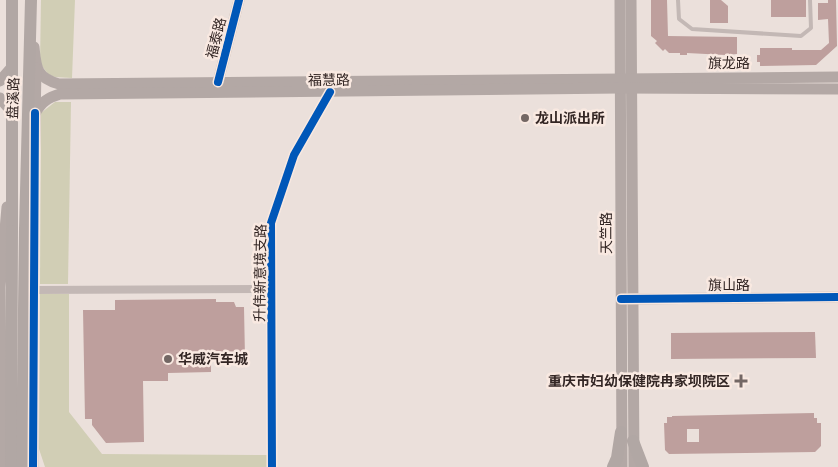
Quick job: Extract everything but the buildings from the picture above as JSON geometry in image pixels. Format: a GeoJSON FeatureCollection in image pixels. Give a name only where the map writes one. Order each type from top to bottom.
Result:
{"type":"FeatureCollection","features":[{"type":"Feature","properties":{"kind":"main road","name":"盘溪路"},"geometry":{"type":"LineString","coordinates":[[12,0],[12,161],[19,230],[22,467]]}},
{"type":"Feature","properties":{"kind":"main road","name":"福泰路"},"geometry":{"type":"LineString","coordinates":[[218,82],[239,0]]}},
{"type":"Feature","properties":{"kind":"main road","name":"天竺路"},"geometry":{"type":"LineString","coordinates":[[620,0],[626,84]]}},
{"type":"Feature","properties":{"kind":"main road","name":"天竺路"},"geometry":{"type":"LineString","coordinates":[[622,467],[621,432],[626,299],[626,84],[631,0]]}},
{"type":"Feature","properties":{"kind":"main road","name":"盘溪路"},"geometry":{"type":"LineString","coordinates":[[11,467],[19,230],[31,6]]}},
{"type":"Feature","properties":{"kind":"main road"},"geometry":{"type":"LineString","coordinates":[[31,6],[36,68],[33,467]]}},
{"type":"Feature","properties":{"kind":"main road"},"geometry":{"type":"LineString","coordinates":[[0,81],[12,67]]}},
{"type":"Feature","properties":{"kind":"main road"},"geometry":{"type":"LineString","coordinates":[[36,68],[41,76],[59,89]]}},
{"type":"Feature","properties":{"kind":"main road","name":"旗龙路"},"geometry":{"type":"LineString","coordinates":[[626,84],[838,77]]}},
{"type":"Feature","properties":{"kind":"main road","name":"福慧路"},"geometry":{"type":"LineString","coordinates":[[35,113],[41,103],[59,89],[218,82],[626,84]]}},
{"type":"Feature","properties":{"kind":"main road"},"geometry":{"type":"LineString","coordinates":[[626,84],[838,89]]}},
{"type":"Feature","properties":{"kind":"main road","name":"福慧路"},"geometry":{"type":"LineString","coordinates":[[59,89],[330,92],[626,84]]}},
{"type":"Feature","properties":{"kind":"main road"},"geometry":{"type":"LineString","coordinates":[[0,98],[11,111]]}},
{"type":"Feature","properties":{"kind":"main road"},"geometry":{"type":"LineString","coordinates":[[2,467],[0,287],[3,218],[12,161]]}},
{"type":"Feature","properties":{"kind":"main road","name":"旗山路"},"geometry":{"type":"LineString","coordinates":[[626,299],[838,297]]}},
{"type":"Feature","properties":{"kind":"main road","name":"天竺路"},"geometry":{"type":"LineString","coordinates":[[626,299],[634,467]]}},
{"type":"Feature","properties":{"kind":"main road"},"geometry":{"type":"LineString","coordinates":[[613,467],[617,458],[621,432]]}},
{"type":"Feature","properties":{"kind":"main road"},"geometry":{"type":"LineString","coordinates":[[633,441],[643,467]]}},
{"type":"Feature","properties":{"kind":"main road"},"geometry":{"type":"LineString","coordinates":[[1,445],[8,457],[16,462],[26,460],[32,451]]}},
{"type":"Feature","properties":{"kind":"main road"},"geometry":{"type":"LineString","coordinates":[[32,451],[40,467]]}},
{"type":"Feature","properties":{"kind":"street","name":"升伟新意境支路"},"geometry":{"type":"LineString","coordinates":[[272,467],[271,223],[294,155],[330,92]]}},
{"type":"Feature","properties":{"kind":"street"},"geometry":{"type":"LineString","coordinates":[[33,290],[272,289]]}},
{"type":"Feature","properties":{"kind":"lane"},"geometry":{"type":"LineString","coordinates":[[678,0],[679,19],[692,29],[801,36],[811,28],[810,0]]}},
{"type":"Feature","properties":{"kind":"shaded area"},"geometry":{"type":"Polygon","coordinates":[[[41,0],[75,0],[72,78],[55,77],[48,74],[40,63],[41,0]]]}},
{"type":"Feature","properties":{"kind":"shaded area"},"geometry":{"type":"Polygon","coordinates":[[[55,102],[71,102],[68,284],[40,284],[41,113],[55,102]]]}},
{"type":"Feature","properties":{"kind":"shaded area"},"geometry":{"type":"Polygon","coordinates":[[[40,294],[69,294],[69,412],[102,454],[267,455],[267,467],[45,467],[39,449],[40,294]]]}},
{"type":"Feature","properties":{"kind":"cycle path"},"geometry":{"type":"LineString","coordinates":[[218,82],[239,0]]}},
{"type":"Feature","properties":{"kind":"cycle path"},"geometry":{"type":"LineString","coordinates":[[272,467],[271,223],[294,155],[330,92]]}},
{"type":"Feature","properties":{"kind":"cycle path"},"geometry":{"type":"LineString","coordinates":[[33,467],[35,113]]}},
{"type":"Feature","properties":{"kind":"cycle path"},"geometry":{"type":"LineString","coordinates":[[621,299],[838,297]]}},
{"type":"Feature","properties":{"kind":"place","name":"龙山派出所"},"geometry":{"type":"Point","coordinates":[525,118]}},
{"type":"Feature","properties":{"kind":"place","name":"华威汽车城"},"geometry":{"type":"Point","coordinates":[168,359]}},
{"type":"Feature","properties":{"kind":"place","name":"重庆市妇幼保健院冉家坝院区"},"geometry":{"type":"Point","coordinates":[741,381]}}]}
